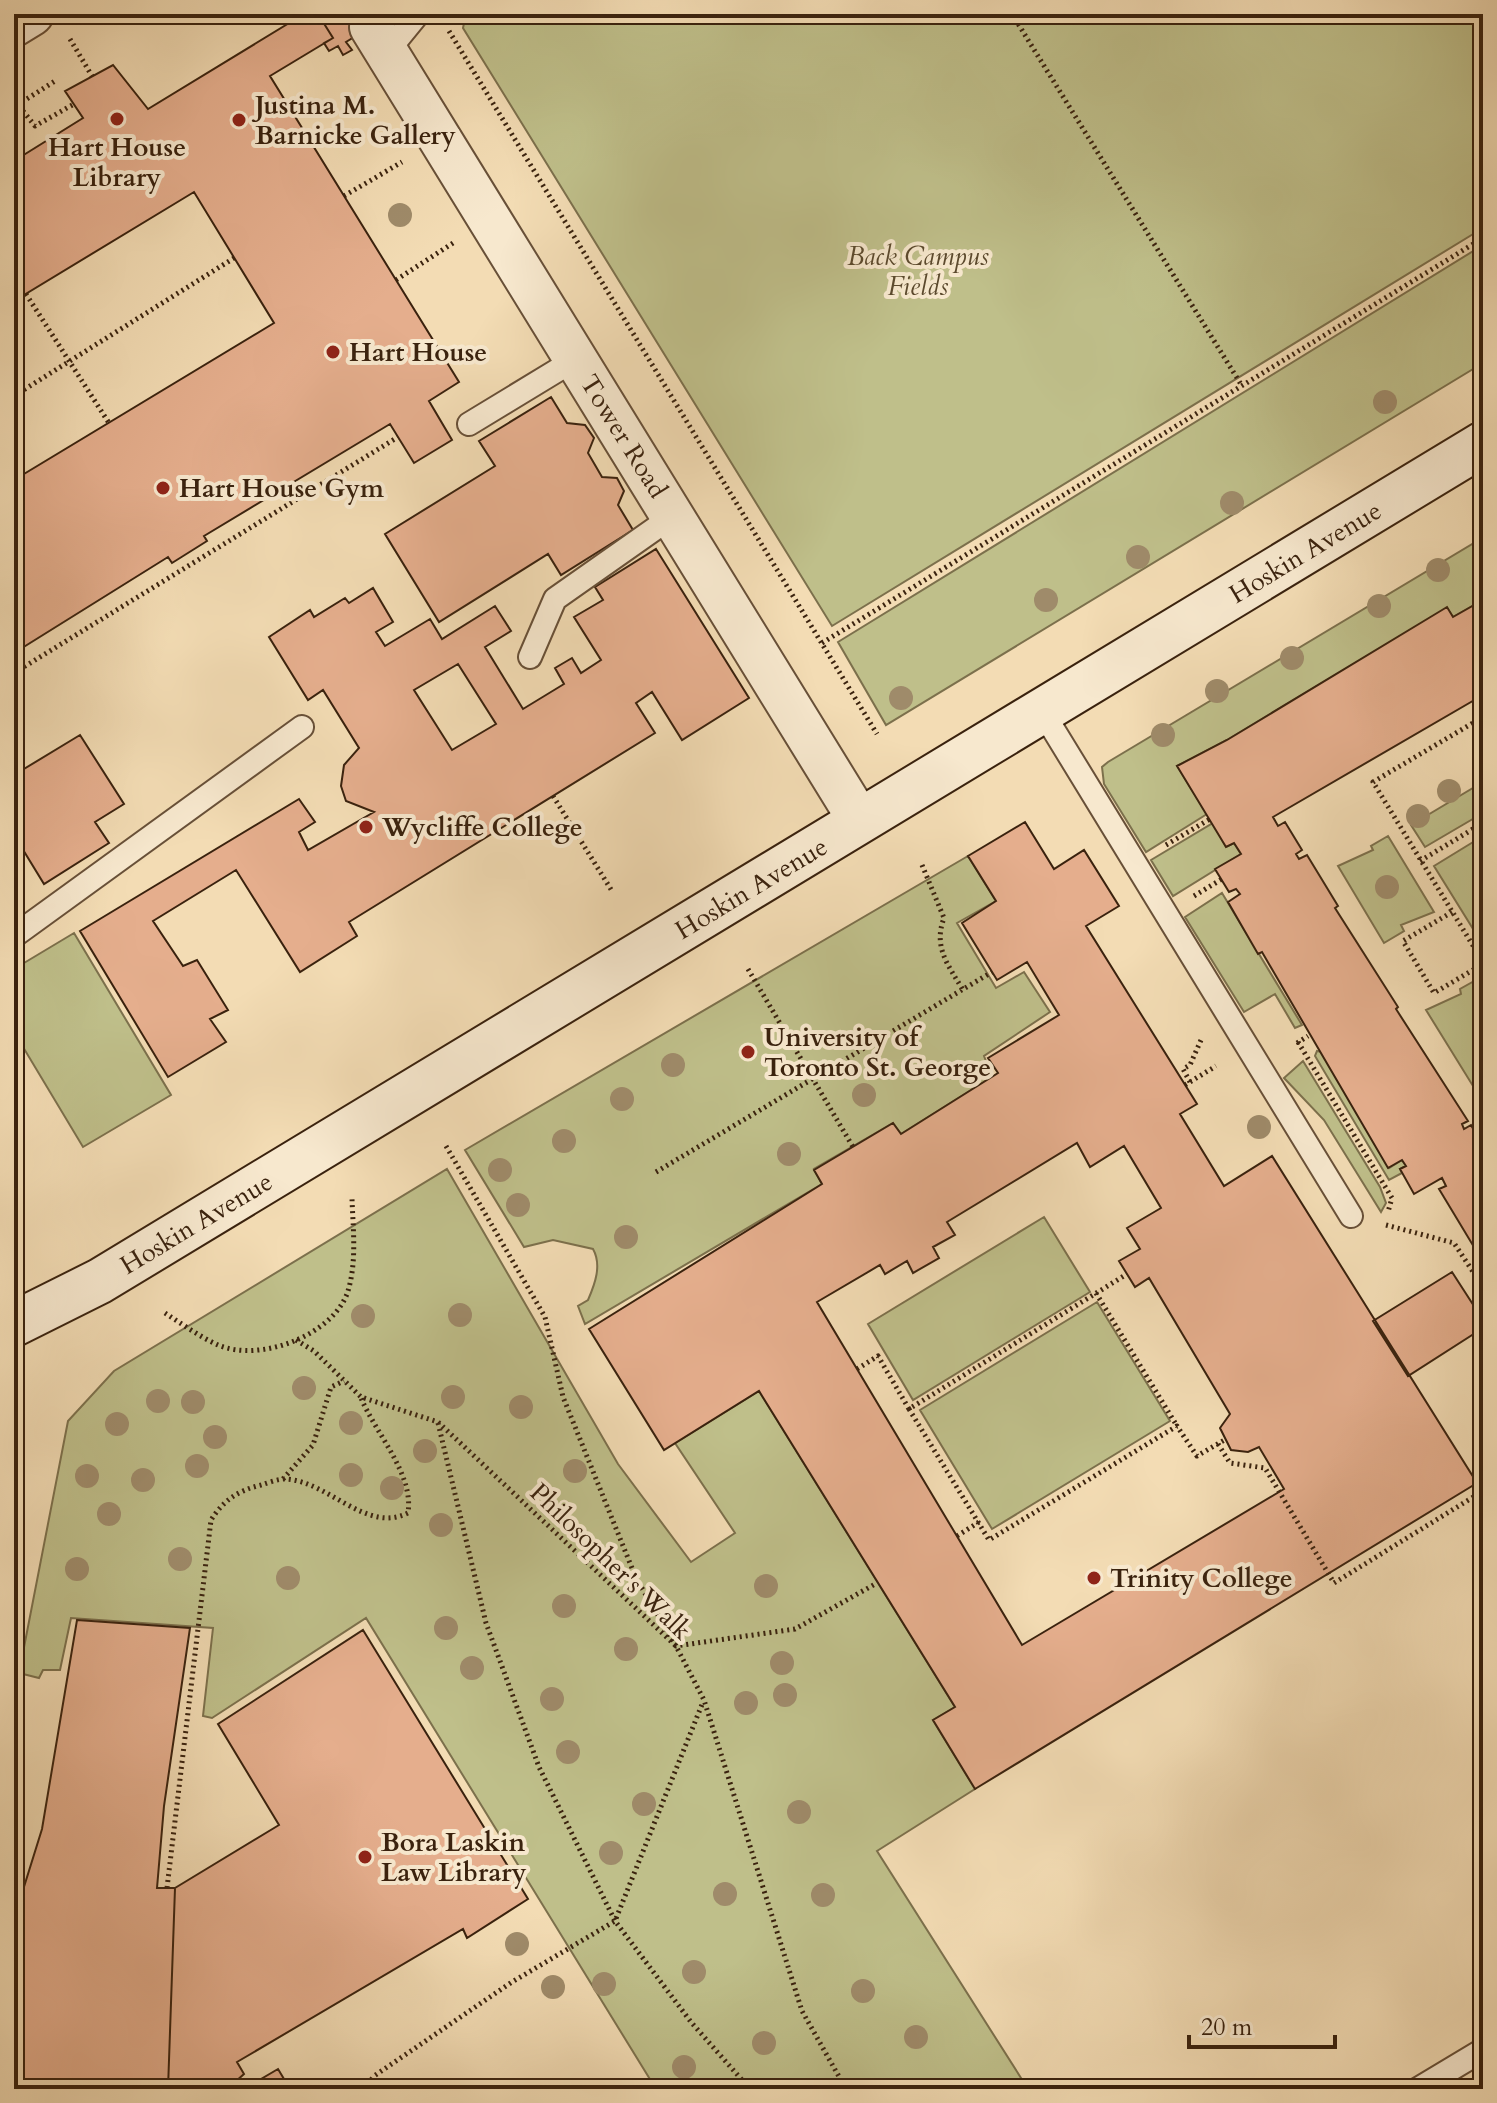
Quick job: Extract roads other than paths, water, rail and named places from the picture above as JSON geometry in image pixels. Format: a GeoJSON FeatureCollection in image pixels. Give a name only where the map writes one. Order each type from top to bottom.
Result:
{"type":"FeatureCollection","features":[{"type":"Feature","properties":{"kind":"street"},"geometry":{"type":"LineString","coordinates":[[14,25],[32,14]]}},
{"type":"Feature","properties":{"kind":"street","name":"Tower Road"},"geometry":{"type":"LineString","coordinates":[[379,39],[860,821]]}},
{"type":"Feature","properties":{"kind":"street","name":"Hoskin Avenue"},"geometry":{"type":"LineString","coordinates":[[14,1324],[100,1281],[1483,444]]}},
{"type":"Feature","properties":{"kind":"lane"},"geometry":{"type":"LineString","coordinates":[[379,39],[418,14]]}},
{"type":"Feature","properties":{"kind":"lane"},"geometry":{"type":"LineString","coordinates":[[469,424],[576,359]]}},
{"type":"Feature","properties":{"kind":"lane"},"geometry":{"type":"LineString","coordinates":[[530,657],[555,599],[673,516]]}},
{"type":"Feature","properties":{"kind":"lane"},"geometry":{"type":"LineString","coordinates":[[1042,711],[1351,1216]]}},
{"type":"Feature","properties":{"kind":"lane"},"geometry":{"type":"LineString","coordinates":[[14,936],[302,727]]}},
{"type":"Feature","properties":{"kind":"lane"},"geometry":{"type":"LineString","coordinates":[[1418,2089],[1483,2050]]}},
{"type":"Feature","properties":{"kind":"place","name":"Hart House Library"},"geometry":{"type":"Point","coordinates":[117,119]}},
{"type":"Feature","properties":{"kind":"place","name":"Justina M. Barnicke Gallery"},"geometry":{"type":"Point","coordinates":[239,120]}},
{"type":"Feature","properties":{"kind":"place","name":"Hart House"},"geometry":{"type":"Point","coordinates":[333,352]}},
{"type":"Feature","properties":{"kind":"place","name":"Hart House Gym"},"geometry":{"type":"Point","coordinates":[163,488]}},
{"type":"Feature","properties":{"kind":"place","name":"Wycliffe College"},"geometry":{"type":"Point","coordinates":[366,827]}},
{"type":"Feature","properties":{"kind":"place","name":"University of Toronto St. George"},"geometry":{"type":"Point","coordinates":[748,1052]}},
{"type":"Feature","properties":{"kind":"place","name":"Trinity College"},"geometry":{"type":"Point","coordinates":[1094,1578]}},
{"type":"Feature","properties":{"kind":"place","name":"Bora Laskin Law Library"},"geometry":{"type":"Point","coordinates":[365,1857]}},
{"type":"Feature","properties":{"kind":"park label","name":"Back Campus Fields"},"geometry":{"type":"Point","coordinates":[918,271]}}]}
